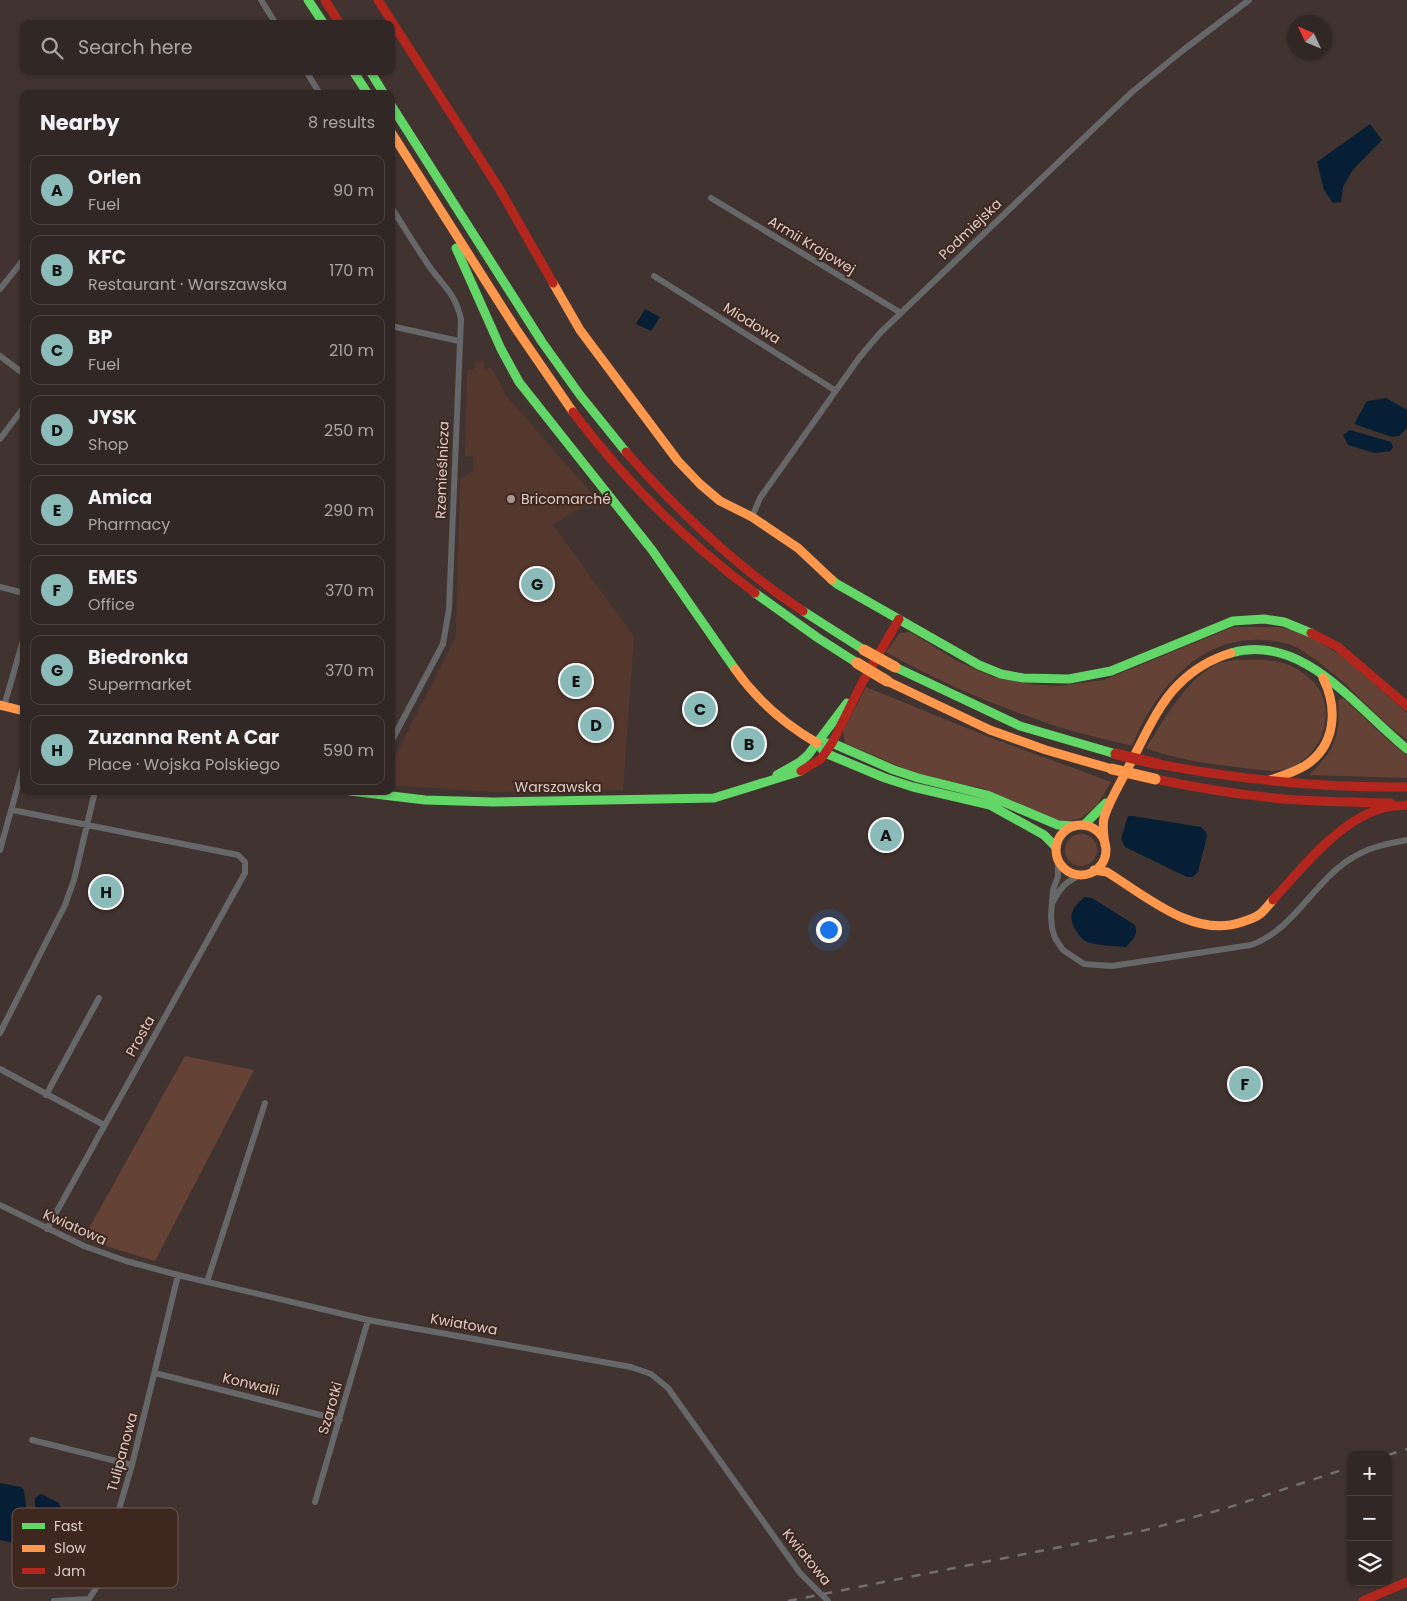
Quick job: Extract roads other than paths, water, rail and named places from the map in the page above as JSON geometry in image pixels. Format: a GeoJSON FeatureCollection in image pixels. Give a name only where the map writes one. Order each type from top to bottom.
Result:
{"type":"FeatureCollection","features":[{"type":"Feature","properties":{"kind":"main road"},"geometry":{"type":"LineString","coordinates":[[308,0],[321,20]]}},
{"type":"Feature","properties":{"kind":"main road"},"geometry":{"type":"LineString","coordinates":[[325,0],[338,20]]}},
{"type":"Feature","properties":{"kind":"main road"},"geometry":{"type":"LineString","coordinates":[[378,0],[391,20]]}},
{"type":"Feature","properties":{"kind":"main road"},"geometry":{"type":"LineString","coordinates":[[395,26],[500,190],[580,330],[678,461],[720,501],[752,516],[798,548],[837,584],[979,666],[1001,674],[1045,680],[1069,679],[1111,671],[1233,621],[1264,619],[1284,622],[1314,633],[1338,647],[1407,706]]}},
{"type":"Feature","properties":{"kind":"main road"},"geometry":{"type":"LineString","coordinates":[[356,75],[366,90]]}},
{"type":"Feature","properties":{"kind":"main road"},"geometry":{"type":"LineString","coordinates":[[372,75],[382,90]]}},
{"type":"Feature","properties":{"kind":"main road"},"geometry":{"type":"LineString","coordinates":[[395,111],[561,370],[594,414],[632,458],[685,514],[736,561],[768,587],[820,623],[895,667],[1020,726],[1116,754],[1197,772],[1265,782],[1320,786],[1407,787]]}},
{"type":"Feature","properties":{"kind":"main road"},"geometry":{"type":"LineString","coordinates":[[395,138],[514,325],[575,414],[646,496],[674,525],[727,572],[816,639],[888,681],[990,730],[1046,750],[1112,769],[1192,787],[1272,798],[1407,804]]}},
{"type":"Feature","properties":{"kind":"main road"},"geometry":{"type":"LineString","coordinates":[[438,207],[501,349],[519,382],[647,542],[740,676],[759,697],[797,731],[817,744],[902,773],[987,795],[1058,825],[1079,825],[1098,832],[1103,838],[1105,845]]}},
{"type":"Feature","properties":{"kind":"main road"},"geometry":{"type":"LineString","coordinates":[[763,782],[804,770],[821,759],[899,619]]}},
{"type":"Feature","properties":{"kind":"main road"},"geometry":{"type":"LineString","coordinates":[[1094,870],[1103,860],[1105,845],[1104,817],[1168,699],[1176,687],[1201,664],[1226,653],[1241,650],[1269,650],[1295,657],[1348,696],[1407,748]]}},
{"type":"Feature","properties":{"kind":"main road"},"geometry":{"type":"LineString","coordinates":[[1265,782],[1306,766],[1322,752],[1332,729],[1333,717],[1331,696],[1322,676]]}},
{"type":"Feature","properties":{"kind":"main road"},"geometry":{"type":"LineString","coordinates":[[763,782],[800,762],[817,744],[862,683]]}},
{"type":"Feature","properties":{"kind":"main road"},"geometry":{"type":"LineString","coordinates":[[2,706],[20,710]]}},
{"type":"Feature","properties":{"kind":"main road"},"geometry":{"type":"LineString","coordinates":[[828,748],[894,781],[990,805],[1044,835],[1056,847]]}},
{"type":"Feature","properties":{"kind":"main road","name":"Warszawska"},"geometry":{"type":"LineString","coordinates":[[384,795],[425,800],[493,802],[658,800],[714,798],[763,782]]}},
{"type":"Feature","properties":{"kind":"main road"},"geometry":{"type":"LineString","coordinates":[[1116,792],[1096,815],[1062,833],[1056,847],[1058,859],[1068,870],[1082,874],[1094,870],[1107,872],[1188,921],[1222,927],[1246,922],[1260,914],[1328,842],[1342,830],[1382,809],[1407,804]]}},
{"type":"Feature","properties":{"kind":"main road"},"geometry":{"type":"LineString","coordinates":[[1363,1601],[1407,1582]]}},
{"type":"Feature","properties":{"kind":"street"},"geometry":{"type":"LineString","coordinates":[[261,0],[274,20]]}},
{"type":"Feature","properties":{"kind":"street","name":"Podmiejska"},"geometry":{"type":"LineString","coordinates":[[752,516],[760,498],[876,338],[1132,92],[1240,3],[1249,0]]}},
{"type":"Feature","properties":{"kind":"street"},"geometry":{"type":"LineString","coordinates":[[308,75],[318,90]]}},
{"type":"Feature","properties":{"kind":"street","name":"Armii Krajowej"},"geometry":{"type":"LineString","coordinates":[[711,198],[901,313]]}},
{"type":"Feature","properties":{"kind":"street","name":"Rzemieślnicza"},"geometry":{"type":"LineString","coordinates":[[395,213],[418,250],[452,294],[458,304],[461,319],[449,609],[443,644],[395,734]]}},
{"type":"Feature","properties":{"kind":"street"},"geometry":{"type":"LineString","coordinates":[[0,289],[20,264]]}},
{"type":"Feature","properties":{"kind":"street","name":"Miodowa"},"geometry":{"type":"LineString","coordinates":[[654,276],[836,391]]}},
{"type":"Feature","properties":{"kind":"street"},"geometry":{"type":"LineString","coordinates":[[395,327],[459,340]]}},
{"type":"Feature","properties":{"kind":"street"},"geometry":{"type":"LineString","coordinates":[[0,356],[20,371]]}},
{"type":"Feature","properties":{"kind":"street"},"geometry":{"type":"LineString","coordinates":[[0,438],[20,412]]}},
{"type":"Feature","properties":{"kind":"street"},"geometry":{"type":"LineString","coordinates":[[0,587],[20,592]]}},
{"type":"Feature","properties":{"kind":"street"},"geometry":{"type":"LineString","coordinates":[[2,706],[20,650]]}},
{"type":"Feature","properties":{"kind":"street"},"geometry":{"type":"LineString","coordinates":[[0,850],[20,779]]}},
{"type":"Feature","properties":{"kind":"street"},"geometry":{"type":"LineString","coordinates":[[0,1032],[65,905],[74,880],[94,795]]}},
{"type":"Feature","properties":{"kind":"street"},"geometry":{"type":"LineString","coordinates":[[12,810],[86,825]]}},
{"type":"Feature","properties":{"kind":"street","name":"Prosta"},"geometry":{"type":"LineString","coordinates":[[47,1229],[245,873],[245,862],[238,855],[86,825]]}},
{"type":"Feature","properties":{"kind":"street"},"geometry":{"type":"LineString","coordinates":[[1058,859],[1058,876],[1053,890],[1051,905],[1052,928],[1055,938],[1063,950],[1084,964],[1112,966],[1262,941],[1274,934],[1334,872],[1358,854],[1376,847],[1407,840]]}},
{"type":"Feature","properties":{"kind":"street"},"geometry":{"type":"LineString","coordinates":[[1051,905],[1067,882],[1082,874]]}},
{"type":"Feature","properties":{"kind":"street"},"geometry":{"type":"LineString","coordinates":[[46,1095],[99,998]]}},
{"type":"Feature","properties":{"kind":"street"},"geometry":{"type":"LineString","coordinates":[[0,1069],[104,1125]]}},
{"type":"Feature","properties":{"kind":"street"},"geometry":{"type":"LineString","coordinates":[[207,1282],[265,1104]]}},
{"type":"Feature","properties":{"kind":"street","name":"Kwiatowa"},"geometry":{"type":"LineString","coordinates":[[0,1205],[84,1246],[126,1261],[368,1320],[631,1367],[651,1374],[668,1388],[800,1573],[828,1601]]}},
{"type":"Feature","properties":{"kind":"street","name":"Tulipanowa"},"geometry":{"type":"LineString","coordinates":[[119,1508],[132,1465],[178,1274]]}},
{"type":"Feature","properties":{"kind":"street","name":"Szarotki"},"geometry":{"type":"LineString","coordinates":[[316,1502],[368,1320]]}},
{"type":"Feature","properties":{"kind":"street","name":"Konwalii"},"geometry":{"type":"LineString","coordinates":[[155,1373],[340,1420]]}},
{"type":"Feature","properties":{"kind":"street"},"geometry":{"type":"LineString","coordinates":[[32,1440],[132,1465]]}},
{"type":"Feature","properties":{"kind":"street","name":"Tulipanowa"},"geometry":{"type":"LineString","coordinates":[[54,1601],[89,1599],[96,1588]]}},
{"type":"Feature","properties":{"kind":"water"},"geometry":{"type":"Polygon","coordinates":[[[1370,124],[1382,140],[1352,171],[1343,187],[1341,202],[1333,203],[1324,190],[1317,162],[1370,124]]]}},
{"type":"Feature","properties":{"kind":"water"},"geometry":{"type":"Polygon","coordinates":[[[645,309],[660,317],[651,331],[636,324],[645,309]]]}},
{"type":"Feature","properties":{"kind":"water"},"geometry":{"type":"Polygon","coordinates":[[[1386,398],[1407,410],[1407,428],[1399,436],[1392,437],[1354,424],[1367,401],[1386,398]]]}},
{"type":"Feature","properties":{"kind":"water"},"geometry":{"type":"Polygon","coordinates":[[[1350,430],[1391,442],[1393,447],[1391,451],[1375,453],[1348,445],[1343,435],[1350,430]]]}},
{"type":"Feature","properties":{"kind":"water"},"geometry":{"type":"Polygon","coordinates":[[[1128,816],[1201,827],[1207,836],[1198,872],[1192,877],[1187,877],[1125,847],[1121,839],[1128,816]]]}},
{"type":"Feature","properties":{"kind":"water"},"geometry":{"type":"Polygon","coordinates":[[[1085,897],[1092,898],[1135,925],[1136,931],[1133,940],[1126,947],[1092,943],[1085,941],[1079,936],[1073,926],[1071,916],[1074,908],[1085,897]]]}},
{"type":"Feature","properties":{"kind":"water"},"geometry":{"type":"Polygon","coordinates":[[[0,1483],[21,1487],[24,1490],[26,1508],[12,1508],[12,1543],[0,1540],[0,1483]]]}},
{"type":"Feature","properties":{"kind":"water"},"geometry":{"type":"Polygon","coordinates":[[[41,1494],[59,1503],[61,1508],[36,1508],[35,1498],[41,1494]]]}},
{"type":"Feature","properties":{"kind":"railway"},"geometry":{"type":"LineString","coordinates":[[1392,1454],[1407,1449]]}},
{"type":"Feature","properties":{"kind":"railway"},"geometry":{"type":"LineString","coordinates":[[788,1601],[1146,1530],[1227,1508],[1347,1468]]}},
{"type":"Feature","properties":{"kind":"place","name":"Bricomarché"},"geometry":{"type":"Point","coordinates":[511,499]}},
{"type":"Feature","properties":{"kind":"place","name":"Biedronka"},"geometry":{"type":"Point","coordinates":[537,584]}},
{"type":"Feature","properties":{"kind":"place","name":"Amica"},"geometry":{"type":"Point","coordinates":[576,681]}},
{"type":"Feature","properties":{"kind":"place","name":"BP"},"geometry":{"type":"Point","coordinates":[700,709]}},
{"type":"Feature","properties":{"kind":"place","name":"JYSK"},"geometry":{"type":"Point","coordinates":[596,725]}},
{"type":"Feature","properties":{"kind":"place","name":"KFC"},"geometry":{"type":"Point","coordinates":[749,744]}},
{"type":"Feature","properties":{"kind":"place","name":"Orlen"},"geometry":{"type":"Point","coordinates":[886,835]}},
{"type":"Feature","properties":{"kind":"place","name":"Zuzanna Rent A Car"},"geometry":{"type":"Point","coordinates":[106,892]}},
{"type":"Feature","properties":{"kind":"place","name":"EMES"},"geometry":{"type":"Point","coordinates":[1245,1084]}}]}
